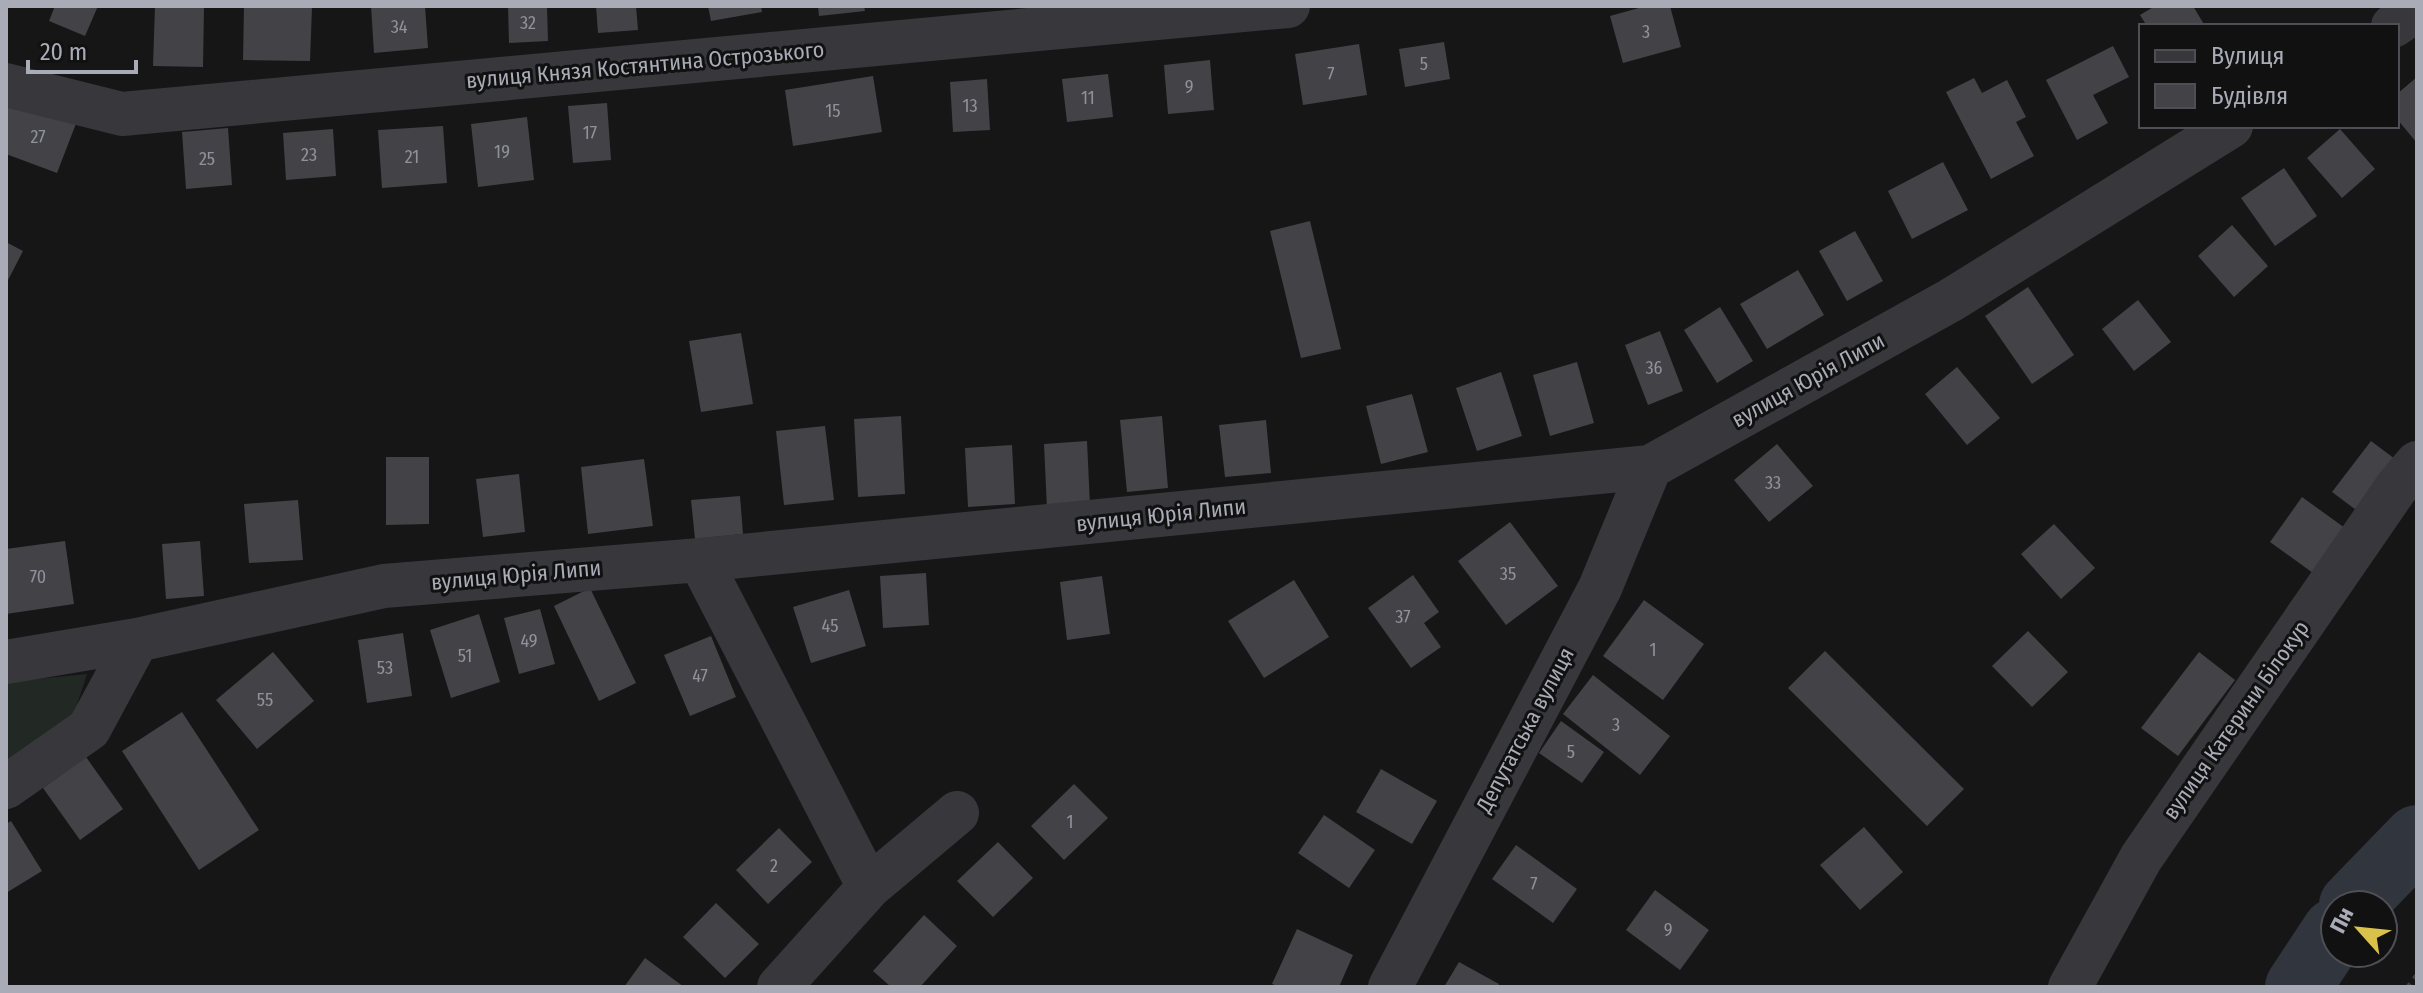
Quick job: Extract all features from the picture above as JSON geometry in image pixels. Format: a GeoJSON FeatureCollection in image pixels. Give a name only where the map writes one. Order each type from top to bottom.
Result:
{"type":"FeatureCollection","features":[{"type":"Feature","properties":{"kind":"street","name":"вулиця Князя Костянтина Острозького"},"geometry":{"type":"LineString","coordinates":[[6,85],[122,114],[1288,6]]}},
{"type":"Feature","properties":{"kind":"street"},"geometry":{"type":"LineString","coordinates":[[2396,24],[2417,10]]}},
{"type":"Feature","properties":{"kind":"street","name":"вулиця Юрія Липи"},"geometry":{"type":"LineString","coordinates":[[6,662],[137,640],[384,586],[700,560],[1650,467],[1951,300],[2228,128]]}},
{"type":"Feature","properties":{"kind":"street","name":"вулиця Катерини Білокур"},"geometry":{"type":"LineString","coordinates":[[2070,987],[2141,858],[2396,488],[2417,463]]}},
{"type":"Feature","properties":{"kind":"street","name":"Депутатська вулиця"},"geometry":{"type":"LineString","coordinates":[[1390,987],[1600,588],[1650,467]]}},
{"type":"Feature","properties":{"kind":"street"},"geometry":{"type":"LineString","coordinates":[[700,560],[869,887]]}},
{"type":"Feature","properties":{"kind":"street"},"geometry":{"type":"LineString","coordinates":[[6,787],[89,729],[137,640]]}},
{"type":"Feature","properties":{"kind":"street"},"geometry":{"type":"LineString","coordinates":[[779,987],[869,887],[957,813]]}},
{"type":"Feature","properties":{"kind":"path"},"geometry":{"type":"LineString","coordinates":[[2408,987],[2417,975]]}},
{"type":"Feature","properties":{"kind":"shaded area"},"geometry":{"type":"Polygon","coordinates":[[[87,674],[74,714],[6,761],[6,682],[87,674]]]}},
{"type":"Feature","properties":{"kind":"building"},"geometry":{"type":"Polygon","coordinates":[[[55,6],[98,6],[85,36],[49,21],[55,6]]]}},
{"type":"Feature","properties":{"kind":"building"},"geometry":{"type":"Polygon","coordinates":[[[155,6],[204,7],[203,67],[153,66],[155,6]]]}},
{"type":"Feature","properties":{"kind":"building"},"geometry":{"type":"Polygon","coordinates":[[[244,6],[312,7],[310,61],[243,60],[244,6]]]}},
{"type":"Feature","properties":{"kind":"building"},"geometry":{"type":"Polygon","coordinates":[[[371,6],[425,6],[428,48],[374,53],[371,6]]]}},
{"type":"Feature","properties":{"kind":"building"},"geometry":{"type":"Polygon","coordinates":[[[508,6],[547,6],[548,41],[509,43],[508,6]]]}},
{"type":"Feature","properties":{"kind":"building"},"geometry":{"type":"Polygon","coordinates":[[[596,6],[636,6],[638,30],[598,33],[596,6]]]}},
{"type":"Feature","properties":{"kind":"building"},"geometry":{"type":"Polygon","coordinates":[[[708,6],[761,6],[762,12],[711,21],[708,6]]]}},
{"type":"Feature","properties":{"kind":"building"},"geometry":{"type":"Polygon","coordinates":[[[818,6],[864,6],[865,11],[819,16],[818,6]]]}},
{"type":"Feature","properties":{"kind":"building"},"geometry":{"type":"Polygon","coordinates":[[[1646,6],[1670,6],[1681,47],[1623,63],[1610,16],[1646,6]]]}},
{"type":"Feature","properties":{"kind":"building"},"geometry":{"type":"Polygon","coordinates":[[[2155,6],[2193,6],[2204,24],[2146,24],[2140,15],[2155,6]]]}},
{"type":"Feature","properties":{"kind":"building"},"geometry":{"type":"Polygon","coordinates":[[[1444,42],[1450,79],[1405,87],[1399,49],[1444,42]]]}},
{"type":"Feature","properties":{"kind":"building"},"geometry":{"type":"Polygon","coordinates":[[[1359,44],[1367,95],[1303,105],[1295,54],[1359,44]]]}},
{"type":"Feature","properties":{"kind":"building"},"geometry":{"type":"Polygon","coordinates":[[[2113,46],[2129,77],[2093,95],[2108,123],[2077,140],[2046,80],[2113,46]]]}},
{"type":"Feature","properties":{"kind":"building"},"geometry":{"type":"Polygon","coordinates":[[[1210,60],[1214,110],[1168,114],[1164,65],[1210,60]]]}},
{"type":"Feature","properties":{"kind":"building"},"geometry":{"type":"Polygon","coordinates":[[[1108,74],[1113,117],[1067,122],[1062,79],[1108,74]]]}},
{"type":"Feature","properties":{"kind":"building"},"geometry":{"type":"Polygon","coordinates":[[[873,76],[882,132],[793,146],[785,90],[873,76]]]}},
{"type":"Feature","properties":{"kind":"building"},"geometry":{"type":"Polygon","coordinates":[[[2417,77],[2417,143],[2399,121],[2399,92],[2417,77]]]}},
{"type":"Feature","properties":{"kind":"building"},"geometry":{"type":"Polygon","coordinates":[[[1974,78],[1982,93],[2007,80],[2026,117],[2016,122],[2034,156],[1991,179],[1946,92],[1974,78]]]}},
{"type":"Feature","properties":{"kind":"building"},"geometry":{"type":"Polygon","coordinates":[[[987,79],[990,130],[953,132],[950,82],[987,79]]]}},
{"type":"Feature","properties":{"kind":"building"},"geometry":{"type":"Polygon","coordinates":[[[6,103],[77,121],[57,173],[6,154],[6,103]]]}},
{"type":"Feature","properties":{"kind":"building"},"geometry":{"type":"Polygon","coordinates":[[[607,103],[611,160],[573,163],[568,106],[607,103]]]}},
{"type":"Feature","properties":{"kind":"building"},"geometry":{"type":"Polygon","coordinates":[[[527,117],[534,180],[478,187],[471,124],[527,117]]]}},
{"type":"Feature","properties":{"kind":"building"},"geometry":{"type":"Polygon","coordinates":[[[443,126],[447,183],[382,188],[378,130],[443,126]]]}},
{"type":"Feature","properties":{"kind":"building"},"geometry":{"type":"Polygon","coordinates":[[[228,128],[232,185],[186,189],[182,132],[228,128]]]}},
{"type":"Feature","properties":{"kind":"building"},"geometry":{"type":"Polygon","coordinates":[[[333,129],[336,176],[286,180],[283,133],[333,129]]]}},
{"type":"Feature","properties":{"kind":"building"},"geometry":{"type":"Polygon","coordinates":[[[2340,129],[2375,169],[2342,198],[2307,158],[2340,129]]]}},
{"type":"Feature","properties":{"kind":"building"},"geometry":{"type":"Polygon","coordinates":[[[1943,162],[1968,210],[1912,239],[1888,191],[1943,162]]]}},
{"type":"Feature","properties":{"kind":"building"},"geometry":{"type":"Polygon","coordinates":[[[2284,168],[2317,216],[2275,246],[2241,198],[2284,168]]]}},
{"type":"Feature","properties":{"kind":"building"},"geometry":{"type":"Polygon","coordinates":[[[1310,221],[1341,349],[1301,358],[1270,231],[1310,221]]]}},
{"type":"Feature","properties":{"kind":"building"},"geometry":{"type":"Polygon","coordinates":[[[2232,225],[2268,266],[2234,297],[2198,256],[2232,225]]]}},
{"type":"Feature","properties":{"kind":"building"},"geometry":{"type":"Polygon","coordinates":[[[1855,231],[1883,281],[1847,301],[1819,251],[1855,231]]]}},
{"type":"Feature","properties":{"kind":"building"},"geometry":{"type":"Polygon","coordinates":[[[6,242],[23,251],[6,284],[6,242]]]}},
{"type":"Feature","properties":{"kind":"building"},"geometry":{"type":"Polygon","coordinates":[[[1798,270],[1824,315],[1767,349],[1740,304],[1798,270]]]}},
{"type":"Feature","properties":{"kind":"building"},"geometry":{"type":"Polygon","coordinates":[[[2028,287],[2074,355],[2032,384],[1985,316],[2028,287]]]}},
{"type":"Feature","properties":{"kind":"building"},"geometry":{"type":"Polygon","coordinates":[[[2138,300],[2171,342],[2134,371],[2102,329],[2138,300]]]}},
{"type":"Feature","properties":{"kind":"building"},"geometry":{"type":"Polygon","coordinates":[[[1720,307],[1753,361],[1717,383],[1684,330],[1720,307]]]}},
{"type":"Feature","properties":{"kind":"building"},"geometry":{"type":"Polygon","coordinates":[[[1660,331],[1683,391],[1648,405],[1625,345],[1660,331]]]}},
{"type":"Feature","properties":{"kind":"building"},"geometry":{"type":"Polygon","coordinates":[[[741,333],[753,404],[701,412],[689,341],[741,333]]]}},
{"type":"Feature","properties":{"kind":"building"},"geometry":{"type":"Polygon","coordinates":[[[1577,362],[1594,423],[1550,436],[1533,375],[1577,362]]]}},
{"type":"Feature","properties":{"kind":"building"},"geometry":{"type":"Polygon","coordinates":[[[1957,367],[2000,418],[1967,445],[1925,394],[1957,367]]]}},
{"type":"Feature","properties":{"kind":"building"},"geometry":{"type":"Polygon","coordinates":[[[1501,372],[1522,436],[1477,451],[1456,388],[1501,372]]]}},
{"type":"Feature","properties":{"kind":"building"},"geometry":{"type":"Polygon","coordinates":[[[1412,394],[1428,452],[1381,464],[1366,406],[1412,394]]]}},
{"type":"Feature","properties":{"kind":"building"},"geometry":{"type":"Polygon","coordinates":[[[901,416],[905,494],[858,497],[854,419],[901,416]]]}},
{"type":"Feature","properties":{"kind":"building"},"geometry":{"type":"Polygon","coordinates":[[[1162,416],[1168,488],[1127,492],[1120,420],[1162,416]]]}},
{"type":"Feature","properties":{"kind":"building"},"geometry":{"type":"Polygon","coordinates":[[[1266,420],[1271,473],[1225,477],[1219,425],[1266,420]]]}},
{"type":"Feature","properties":{"kind":"building"},"geometry":{"type":"Polygon","coordinates":[[[825,426],[834,500],[784,505],[776,431],[825,426]]]}},
{"type":"Feature","properties":{"kind":"building"},"geometry":{"type":"Polygon","coordinates":[[[1087,441],[1090,506],[1047,509],[1044,444],[1087,441]]]}},
{"type":"Feature","properties":{"kind":"building"},"geometry":{"type":"Polygon","coordinates":[[[2371,441],[2403,465],[2364,516],[2332,492],[2371,441]]]}},
{"type":"Feature","properties":{"kind":"building"},"geometry":{"type":"Polygon","coordinates":[[[1777,444],[1813,486],[1769,522],[1734,480],[1777,444]]]}},
{"type":"Feature","properties":{"kind":"building"},"geometry":{"type":"Polygon","coordinates":[[[1012,445],[1015,504],[968,507],[965,448],[1012,445]]]}},
{"type":"Feature","properties":{"kind":"building"},"geometry":{"type":"Polygon","coordinates":[[[386,457],[429,457],[429,524],[386,525],[386,457]]]}},
{"type":"Feature","properties":{"kind":"building"},"geometry":{"type":"Polygon","coordinates":[[[644,459],[653,526],[588,534],[581,467],[644,459]]]}},
{"type":"Feature","properties":{"kind":"building"},"geometry":{"type":"Polygon","coordinates":[[[519,474],[525,532],[483,537],[476,479],[519,474]]]}},
{"type":"Feature","properties":{"kind":"building"},"geometry":{"type":"Polygon","coordinates":[[[740,496],[743,534],[695,539],[691,500],[740,496]]]}},
{"type":"Feature","properties":{"kind":"building"},"geometry":{"type":"Polygon","coordinates":[[[2302,497],[2345,528],[2313,573],[2270,542],[2302,497]]]}},
{"type":"Feature","properties":{"kind":"building"},"geometry":{"type":"Polygon","coordinates":[[[298,500],[303,560],[249,563],[244,504],[298,500]]]}},
{"type":"Feature","properties":{"kind":"building"},"geometry":{"type":"Polygon","coordinates":[[[1510,522],[1558,586],[1506,625],[1458,561],[1510,522]]]}},
{"type":"Feature","properties":{"kind":"building"},"geometry":{"type":"Polygon","coordinates":[[[2054,524],[2095,568],[2061,599],[2021,554],[2054,524]]]}},
{"type":"Feature","properties":{"kind":"building"},"geometry":{"type":"Polygon","coordinates":[[[65,541],[74,604],[6,614],[6,549],[65,541]]]}},
{"type":"Feature","properties":{"kind":"building"},"geometry":{"type":"Polygon","coordinates":[[[200,541],[204,596],[166,599],[162,544],[200,541]]]}},
{"type":"Feature","properties":{"kind":"building"},"geometry":{"type":"Polygon","coordinates":[[[926,573],[929,625],[883,628],[880,576],[926,573]]]}},
{"type":"Feature","properties":{"kind":"building"},"geometry":{"type":"Polygon","coordinates":[[[1413,575],[1439,612],[1424,623],[1441,647],[1411,668],[1368,608],[1413,575]]]}},
{"type":"Feature","properties":{"kind":"building"},"geometry":{"type":"Polygon","coordinates":[[[1102,576],[1110,634],[1067,640],[1060,582],[1102,576]]]}},
{"type":"Feature","properties":{"kind":"building"},"geometry":{"type":"Polygon","coordinates":[[[1294,580],[1329,637],[1264,678],[1228,621],[1294,580]]]}},
{"type":"Feature","properties":{"kind":"building"},"geometry":{"type":"Polygon","coordinates":[[[590,588],[636,683],[599,701],[554,606],[590,588]]]}},
{"type":"Feature","properties":{"kind":"building"},"geometry":{"type":"Polygon","coordinates":[[[849,590],[866,646],[811,663],[793,607],[849,590]]]}},
{"type":"Feature","properties":{"kind":"building"},"geometry":{"type":"Polygon","coordinates":[[[1644,600],[1704,644],[1663,700],[1603,656],[1644,600]]]}},
{"type":"Feature","properties":{"kind":"building"},"geometry":{"type":"Polygon","coordinates":[[[540,609],[555,664],[519,674],[504,618],[540,609]]]}},
{"type":"Feature","properties":{"kind":"building"},"geometry":{"type":"Polygon","coordinates":[[[479,614],[500,682],[451,698],[430,630],[479,614]]]}},
{"type":"Feature","properties":{"kind":"building"},"geometry":{"type":"Polygon","coordinates":[[[2028,631],[2068,672],[2032,707],[1992,666],[2028,631]]]}},
{"type":"Feature","properties":{"kind":"building"},"geometry":{"type":"Polygon","coordinates":[[[403,633],[412,696],[367,703],[358,640],[403,633]]]}},
{"type":"Feature","properties":{"kind":"building"},"geometry":{"type":"Polygon","coordinates":[[[711,636],[736,697],[690,716],[664,655],[711,636]]]}},
{"type":"Feature","properties":{"kind":"building"},"geometry":{"type":"Polygon","coordinates":[[[1825,651],[1964,789],[1927,826],[1788,688],[1825,651]]]}},
{"type":"Feature","properties":{"kind":"building"},"geometry":{"type":"Polygon","coordinates":[[[273,652],[314,701],[257,749],[216,700],[273,652]]]}},
{"type":"Feature","properties":{"kind":"building"},"geometry":{"type":"Polygon","coordinates":[[[2199,652],[2235,680],[2178,756],[2141,728],[2199,652]]]}},
{"type":"Feature","properties":{"kind":"building"},"geometry":{"type":"Polygon","coordinates":[[[1593,675],[1670,736],[1640,775],[1563,714],[1593,675]]]}},
{"type":"Feature","properties":{"kind":"building"},"geometry":{"type":"Polygon","coordinates":[[[182,712],[259,830],[199,870],[122,751],[182,712]]]}},
{"type":"Feature","properties":{"kind":"building"},"geometry":{"type":"Polygon","coordinates":[[[1561,721],[1604,752],[1582,783],[1539,753],[1561,721]]]}},
{"type":"Feature","properties":{"kind":"building"},"geometry":{"type":"Polygon","coordinates":[[[86,757],[123,809],[80,840],[43,788],[86,757]]]}},
{"type":"Feature","properties":{"kind":"building"},"geometry":{"type":"Polygon","coordinates":[[[1381,769],[1437,801],[1412,844],[1356,812],[1381,769]]]}},
{"type":"Feature","properties":{"kind":"building"},"geometry":{"type":"Polygon","coordinates":[[[1074,784],[1108,818],[1064,860],[1031,826],[1074,784]]]}},
{"type":"Feature","properties":{"kind":"building"},"geometry":{"type":"Polygon","coordinates":[[[1324,815],[1375,850],[1349,888],[1298,853],[1324,815]]]}},
{"type":"Feature","properties":{"kind":"building"},"geometry":{"type":"Polygon","coordinates":[[[11,821],[42,871],[6,893],[6,824],[11,821]]]}},
{"type":"Feature","properties":{"kind":"building"},"geometry":{"type":"Polygon","coordinates":[[[1864,827],[1903,872],[1860,910],[1820,865],[1864,827]]]}},
{"type":"Feature","properties":{"kind":"building"},"geometry":{"type":"Polygon","coordinates":[[[779,828],[812,862],[768,904],[736,870],[779,828]]]}},
{"type":"Feature","properties":{"kind":"building"},"geometry":{"type":"Polygon","coordinates":[[[998,842],[1033,878],[993,917],[957,881],[998,842]]]}},
{"type":"Feature","properties":{"kind":"building"},"geometry":{"type":"Polygon","coordinates":[[[1516,845],[1577,889],[1553,923],[1492,879],[1516,845]]]}},
{"type":"Feature","properties":{"kind":"building"},"geometry":{"type":"Polygon","coordinates":[[[1655,890],[1709,930],[1680,970],[1626,930],[1655,890]]]}},
{"type":"Feature","properties":{"kind":"building"},"geometry":{"type":"Polygon","coordinates":[[[716,903],[759,944],[725,978],[683,937],[716,903]]]}},
{"type":"Feature","properties":{"kind":"building"},"geometry":{"type":"Polygon","coordinates":[[[924,915],[957,946],[920,987],[891,987],[873,971],[924,915]]]}},
{"type":"Feature","properties":{"kind":"building"},"geometry":{"type":"Polygon","coordinates":[[[1297,929],[1353,955],[1339,987],[1280,987],[1272,984],[1297,929]]]}},
{"type":"Feature","properties":{"kind":"building"},"geometry":{"type":"Polygon","coordinates":[[[645,958],[684,987],[624,987],[645,958]]]}},
{"type":"Feature","properties":{"kind":"building"},"geometry":{"type":"Polygon","coordinates":[[[1459,962],[1499,984],[1498,987],[1444,987],[1459,962]]]}},
{"type":"Feature","properties":{"kind":"waterway"},"geometry":{"type":"LineString","coordinates":[[2368,889],[2417,838]]}},
{"type":"Feature","properties":{"kind":"waterway"},"geometry":{"type":"LineString","coordinates":[[2298,987],[2319,955]]}}]}
